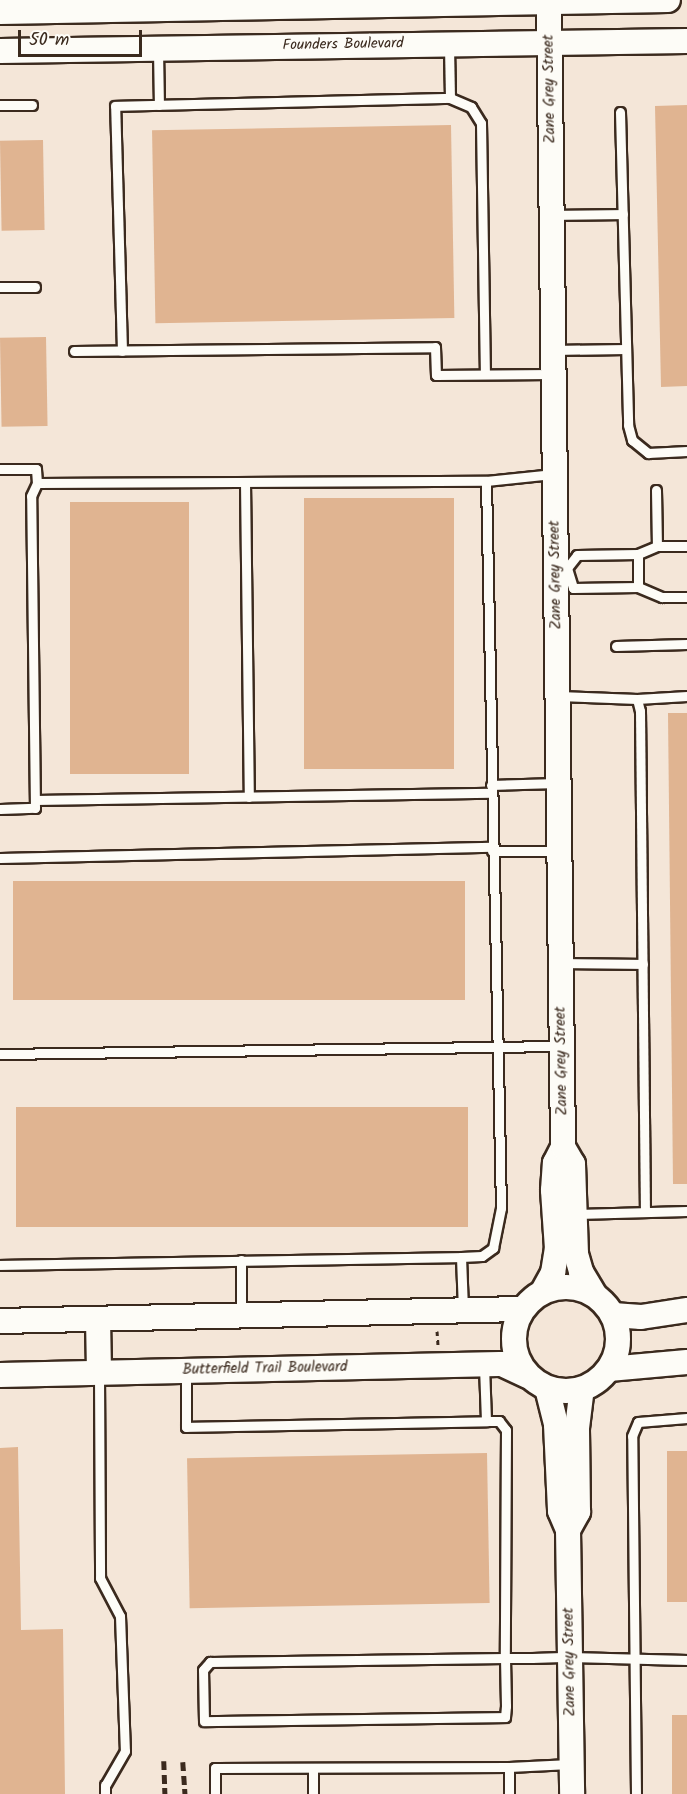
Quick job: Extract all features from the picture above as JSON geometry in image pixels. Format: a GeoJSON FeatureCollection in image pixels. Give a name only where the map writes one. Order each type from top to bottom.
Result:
{"type":"FeatureCollection","features":[{"type":"Feature","properties":{"kind":"street"},"geometry":{"type":"LineString","coordinates":[[0,12],[81,5],[668,0]]}},
{"type":"Feature","properties":{"kind":"street","name":"Zane Grey Street"},"geometry":{"type":"LineString","coordinates":[[543,1291],[553,1273],[556,1254],[554,1172],[563,1147],[557,696],[561,568],[555,474],[549,1]]}},
{"type":"Feature","properties":{"kind":"street"},"geometry":{"type":"LineString","coordinates":[[383,2],[383,44]]}},
{"type":"Feature","properties":{"kind":"street"},"geometry":{"type":"LineString","coordinates":[[81,5],[81,49]]}},
{"type":"Feature","properties":{"kind":"street","name":"Founders Boulevard"},"geometry":{"type":"LineString","coordinates":[[0,51],[687,40]]}},
{"type":"Feature","properties":{"kind":"street","name":"Zane Grey Street"},"geometry":{"type":"LineString","coordinates":[[563,1147],[573,1164],[574,1214],[581,1272],[595,1295]]}},
{"type":"Feature","properties":{"kind":"street"},"geometry":{"type":"LineString","coordinates":[[609,1369],[619,1342],[613,1315],[595,1295],[570,1286],[543,1291],[522,1309],[513,1331],[514,1347],[537,1382],[582,1389],[609,1369],[687,1362]]}},
{"type":"Feature","properties":{"kind":"street"},"geometry":{"type":"LineString","coordinates":[[0,1321],[522,1309]]}},
{"type":"Feature","properties":{"kind":"street"},"geometry":{"type":"LineString","coordinates":[[613,1315],[641,1317],[687,1310]]}},
{"type":"Feature","properties":{"kind":"street"},"geometry":{"type":"LineString","coordinates":[[98,1319],[99,1372]]}},
{"type":"Feature","properties":{"kind":"street","name":"Butterfield Trail Boulevard"},"geometry":{"type":"LineString","coordinates":[[0,1375],[502,1364],[537,1382]]}},
{"type":"Feature","properties":{"kind":"street","name":"Zane Grey Street"},"geometry":{"type":"LineString","coordinates":[[537,1382],[556,1425],[560,1511],[568,1530],[572,1794]]}},
{"type":"Feature","properties":{"kind":"street","name":"Zane Grey Street"},"geometry":{"type":"LineString","coordinates":[[568,1530],[578,1512],[577,1428],[582,1389]]}},
{"type":"Feature","properties":{"kind":"lane"},"geometry":{"type":"LineString","coordinates":[[449,43],[450,98]]}},
{"type":"Feature","properties":{"kind":"lane"},"geometry":{"type":"LineString","coordinates":[[158,48],[159,105]]}},
{"type":"Feature","properties":{"kind":"lane"},"geometry":{"type":"LineString","coordinates":[[122,351],[115,106],[450,98],[471,107],[481,123],[484,374]]}},
{"type":"Feature","properties":{"kind":"lane"},"geometry":{"type":"LineString","coordinates":[[0,105],[32,105]]}},
{"type":"Feature","properties":{"kind":"lane"},"geometry":{"type":"LineString","coordinates":[[620,112],[627,424],[632,440],[648,453],[687,451]]}},
{"type":"Feature","properties":{"kind":"lane"},"geometry":{"type":"LineString","coordinates":[[552,215],[623,214]]}},
{"type":"Feature","properties":{"kind":"lane"},"geometry":{"type":"LineString","coordinates":[[0,287],[35,287]]}},
{"type":"Feature","properties":{"kind":"lane"},"geometry":{"type":"LineString","coordinates":[[74,351],[435,347],[436,375],[554,374]]}},
{"type":"Feature","properties":{"kind":"lane"},"geometry":{"type":"LineString","coordinates":[[553,350],[626,349]]}},
{"type":"Feature","properties":{"kind":"lane"},"geometry":{"type":"LineString","coordinates":[[0,469],[36,469],[37,483],[31,496],[35,808],[0,809]]}},
{"type":"Feature","properties":{"kind":"lane"},"geometry":{"type":"LineString","coordinates":[[37,483],[486,481],[555,474]]}},
{"type":"Feature","properties":{"kind":"lane"},"geometry":{"type":"LineString","coordinates":[[0,1265],[461,1257],[482,1256],[494,1248],[498,1234],[486,481]]}},
{"type":"Feature","properties":{"kind":"lane"},"geometry":{"type":"LineString","coordinates":[[245,482],[249,797]]}},
{"type":"Feature","properties":{"kind":"lane"},"geometry":{"type":"LineString","coordinates":[[656,490],[657,546]]}},
{"type":"Feature","properties":{"kind":"lane"},"geometry":{"type":"LineString","coordinates":[[687,546],[657,546],[638,554],[577,555],[561,568],[573,588],[638,587],[663,597],[687,597]]}},
{"type":"Feature","properties":{"kind":"lane"},"geometry":{"type":"LineString","coordinates":[[638,554],[638,587]]}},
{"type":"Feature","properties":{"kind":"lane"},"geometry":{"type":"LineString","coordinates":[[616,646],[687,644]]}},
{"type":"Feature","properties":{"kind":"lane"},"geometry":{"type":"LineString","coordinates":[[557,696],[637,699],[687,696]]}},
{"type":"Feature","properties":{"kind":"lane"},"geometry":{"type":"LineString","coordinates":[[637,699],[643,964],[645,1212]]}},
{"type":"Feature","properties":{"kind":"lane"},"geometry":{"type":"LineString","coordinates":[[35,800],[249,797],[491,789],[558,783]]}},
{"type":"Feature","properties":{"kind":"lane"},"geometry":{"type":"LineString","coordinates":[[0,858],[492,849],[559,851]]}},
{"type":"Feature","properties":{"kind":"lane"},"geometry":{"type":"LineString","coordinates":[[561,963],[643,964]]}},
{"type":"Feature","properties":{"kind":"lane"},"geometry":{"type":"LineString","coordinates":[[0,1054],[562,1046]]}},
{"type":"Feature","properties":{"kind":"lane"},"geometry":{"type":"LineString","coordinates":[[574,1214],[687,1211]]}},
{"type":"Feature","properties":{"kind":"lane"},"geometry":{"type":"LineString","coordinates":[[461,1257],[464,1310]]}},
{"type":"Feature","properties":{"kind":"lane"},"geometry":{"type":"LineString","coordinates":[[241,1260],[241,1316]]}},
{"type":"Feature","properties":{"kind":"lane"},"geometry":{"type":"LineString","coordinates":[[484,1364],[486,1421]]}},
{"type":"Feature","properties":{"kind":"lane"},"geometry":{"type":"LineString","coordinates":[[186,1370],[186,1427],[499,1421],[506,1430],[505,1658],[506,1706],[505,1717],[204,1721],[203,1670],[210,1662],[505,1658],[570,1657],[687,1660]]}},
{"type":"Feature","properties":{"kind":"lane"},"geometry":{"type":"LineString","coordinates":[[99,1372],[100,1578],[120,1616],[125,1751],[105,1785],[105,1794]]}},
{"type":"Feature","properties":{"kind":"lane"},"geometry":{"type":"LineString","coordinates":[[636,1794],[632,1436],[638,1422],[687,1418]]}},
{"type":"Feature","properties":{"kind":"lane"},"geometry":{"type":"LineString","coordinates":[[215,1794],[215,1768],[509,1767],[571,1764]]}},
{"type":"Feature","properties":{"kind":"lane"},"geometry":{"type":"LineString","coordinates":[[509,1767],[509,1794]]}},
{"type":"Feature","properties":{"kind":"lane"},"geometry":{"type":"LineString","coordinates":[[312,1768],[313,1794]]}},
{"type":"Feature","properties":{"kind":"path"},"geometry":{"type":"LineString","coordinates":[[437,1323],[438,1357]]}},
{"type":"Feature","properties":{"kind":"building"},"geometry":{"type":"Polygon","coordinates":[[[687,105],[687,386],[661,387],[655,106],[687,105]]]}},
{"type":"Feature","properties":{"kind":"building"},"geometry":{"type":"Polygon","coordinates":[[[451,125],[454,318],[155,323],[152,130],[451,125]]]}},
{"type":"Feature","properties":{"kind":"building"},"geometry":{"type":"Polygon","coordinates":[[[43,140],[45,230],[2,231],[0,141],[43,140]]]}},
{"type":"Feature","properties":{"kind":"building"},"geometry":{"type":"Polygon","coordinates":[[[46,337],[48,426],[2,427],[0,338],[46,337]]]}},
{"type":"Feature","properties":{"kind":"building"},"geometry":{"type":"Polygon","coordinates":[[[304,498],[454,498],[454,769],[304,769],[304,498]]]}},
{"type":"Feature","properties":{"kind":"building"},"geometry":{"type":"Polygon","coordinates":[[[70,502],[189,502],[189,774],[70,774],[70,502]]]}},
{"type":"Feature","properties":{"kind":"building"},"geometry":{"type":"Polygon","coordinates":[[[668,713],[687,713],[687,1184],[673,1184],[668,713]]]}},
{"type":"Feature","properties":{"kind":"building"},"geometry":{"type":"Polygon","coordinates":[[[13,881],[465,881],[465,1000],[13,1000],[13,881]]]}},
{"type":"Feature","properties":{"kind":"building"},"geometry":{"type":"Polygon","coordinates":[[[16,1107],[468,1107],[468,1227],[16,1227],[16,1107]]]}},
{"type":"Feature","properties":{"kind":"building"},"geometry":{"type":"Polygon","coordinates":[[[18,1447],[21,1630],[63,1629],[65,1794],[0,1794],[0,1448],[18,1447]]]}},
{"type":"Feature","properties":{"kind":"building"},"geometry":{"type":"Polygon","coordinates":[[[667,1451],[687,1451],[687,1602],[667,1602],[667,1451]]]}},
{"type":"Feature","properties":{"kind":"building"},"geometry":{"type":"Polygon","coordinates":[[[487,1453],[490,1603],[190,1608],[187,1458],[487,1453]]]}},
{"type":"Feature","properties":{"kind":"building"},"geometry":{"type":"Polygon","coordinates":[[[672,1715],[687,1715],[687,1794],[672,1794],[672,1715]]]}},
{"type":"Feature","properties":{"kind":"railway"},"geometry":{"type":"LineString","coordinates":[[164,1761],[165,1794]]}},
{"type":"Feature","properties":{"kind":"railway"},"geometry":{"type":"LineString","coordinates":[[183,1762],[185,1794]]}}]}
